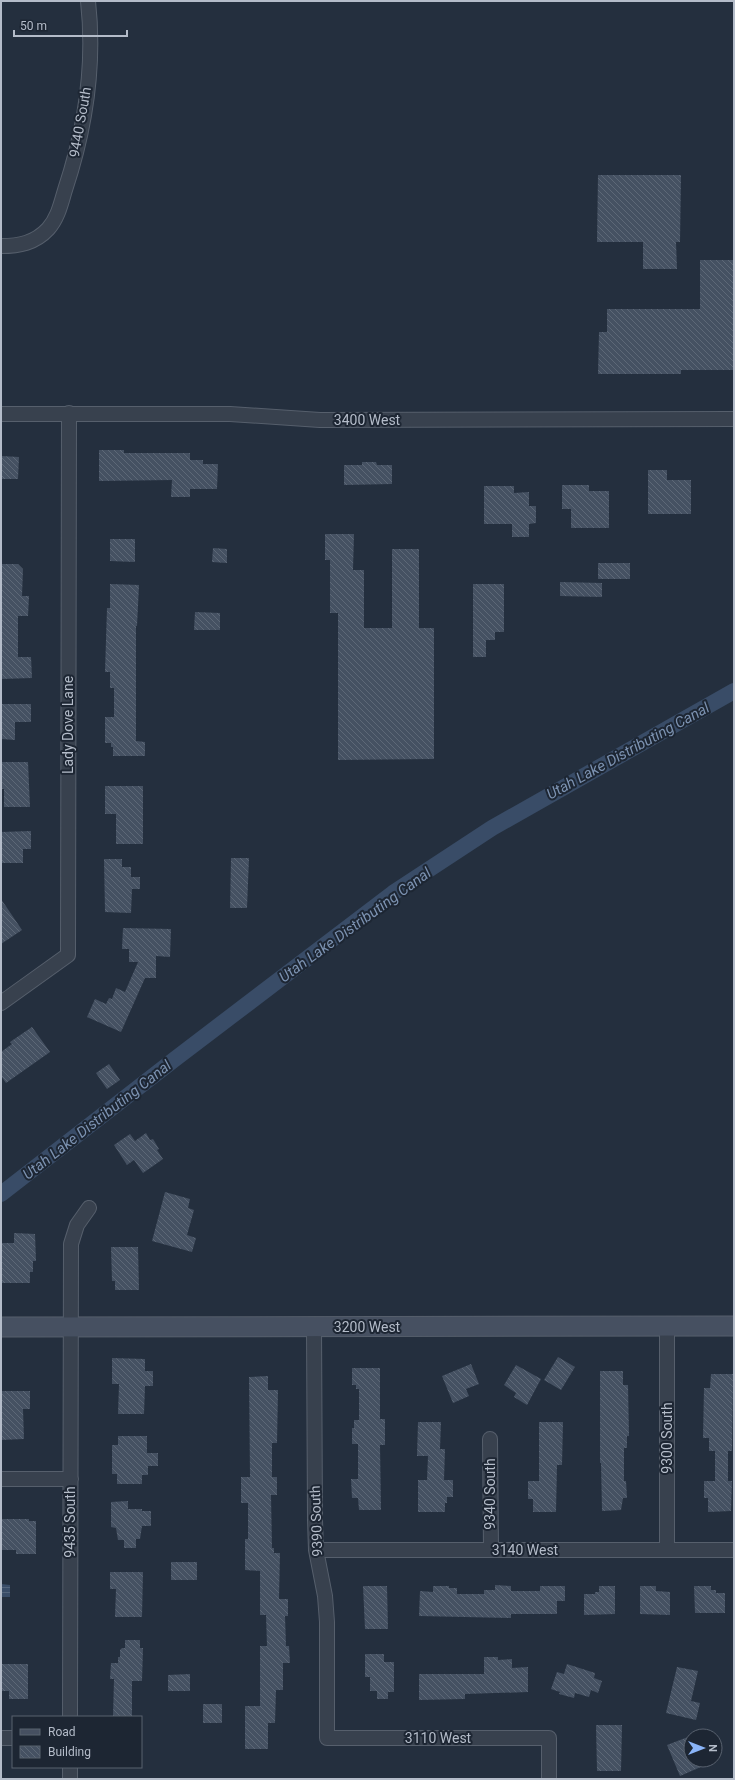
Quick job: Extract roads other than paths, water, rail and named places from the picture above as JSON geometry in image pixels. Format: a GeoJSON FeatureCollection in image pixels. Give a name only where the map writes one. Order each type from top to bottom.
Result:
{"type":"FeatureCollection","features":[{"type":"Feature","properties":{"kind":"street","name":"9440 South"},"geometry":{"type":"LineString","coordinates":[[1,246],[24,244],[42,235],[58,213],[69,179],[83,120],[89,69],[88,1]]}},
{"type":"Feature","properties":{"kind":"street","name":"Lady Dove Lane"},"geometry":{"type":"LineString","coordinates":[[1,1003],[68,955],[69,413]]}},
{"type":"Feature","properties":{"kind":"street","name":"3400 West"},"geometry":{"type":"LineString","coordinates":[[1,414],[230,414],[320,420],[734,419]]}},
{"type":"Feature","properties":{"kind":"street","name":"9435 South"},"geometry":{"type":"LineString","coordinates":[[70,1716],[71,1244],[77,1224],[89,1208]]}},
{"type":"Feature","properties":{"kind":"street","name":"9300 South"},"geometry":{"type":"LineString","coordinates":[[667,1326],[667,1550]]}},
{"type":"Feature","properties":{"kind":"street","name":"3200 West"},"geometry":{"type":"LineString","coordinates":[[1,1327],[734,1326]]}},
{"type":"Feature","properties":{"kind":"street","name":"9390 South"},"geometry":{"type":"LineString","coordinates":[[314,1327],[316,1550],[326,1596],[327,1738]]}},
{"type":"Feature","properties":{"kind":"street","name":"9340 South"},"geometry":{"type":"LineString","coordinates":[[490,1438],[491,1550]]}},
{"type":"Feature","properties":{"kind":"street"},"geometry":{"type":"LineString","coordinates":[[1,1479],[71,1479]]}},
{"type":"Feature","properties":{"kind":"street","name":"3140 West"},"geometry":{"type":"LineString","coordinates":[[316,1550],[734,1550]]}},
{"type":"Feature","properties":{"kind":"street"},"geometry":{"type":"LineString","coordinates":[[1,1738],[12,1738]]}},
{"type":"Feature","properties":{"kind":"street","name":"3110 West"},"geometry":{"type":"LineString","coordinates":[[327,1738],[549,1738],[549,1779]]}},
{"type":"Feature","properties":{"kind":"street"},"geometry":{"type":"LineString","coordinates":[[70,1768],[70,1779]]}},
{"type":"Feature","properties":{"kind":"water"},"geometry":{"type":"Polygon","coordinates":[[[1,1584],[10,1585],[10,1597],[1,1597],[1,1584]]]}},
{"type":"Feature","properties":{"kind":"waterway","name":"Utah Lake Distributing Canal"},"geometry":{"type":"LineString","coordinates":[[1,1194],[393,893],[492,828],[734,691]]}}]}
